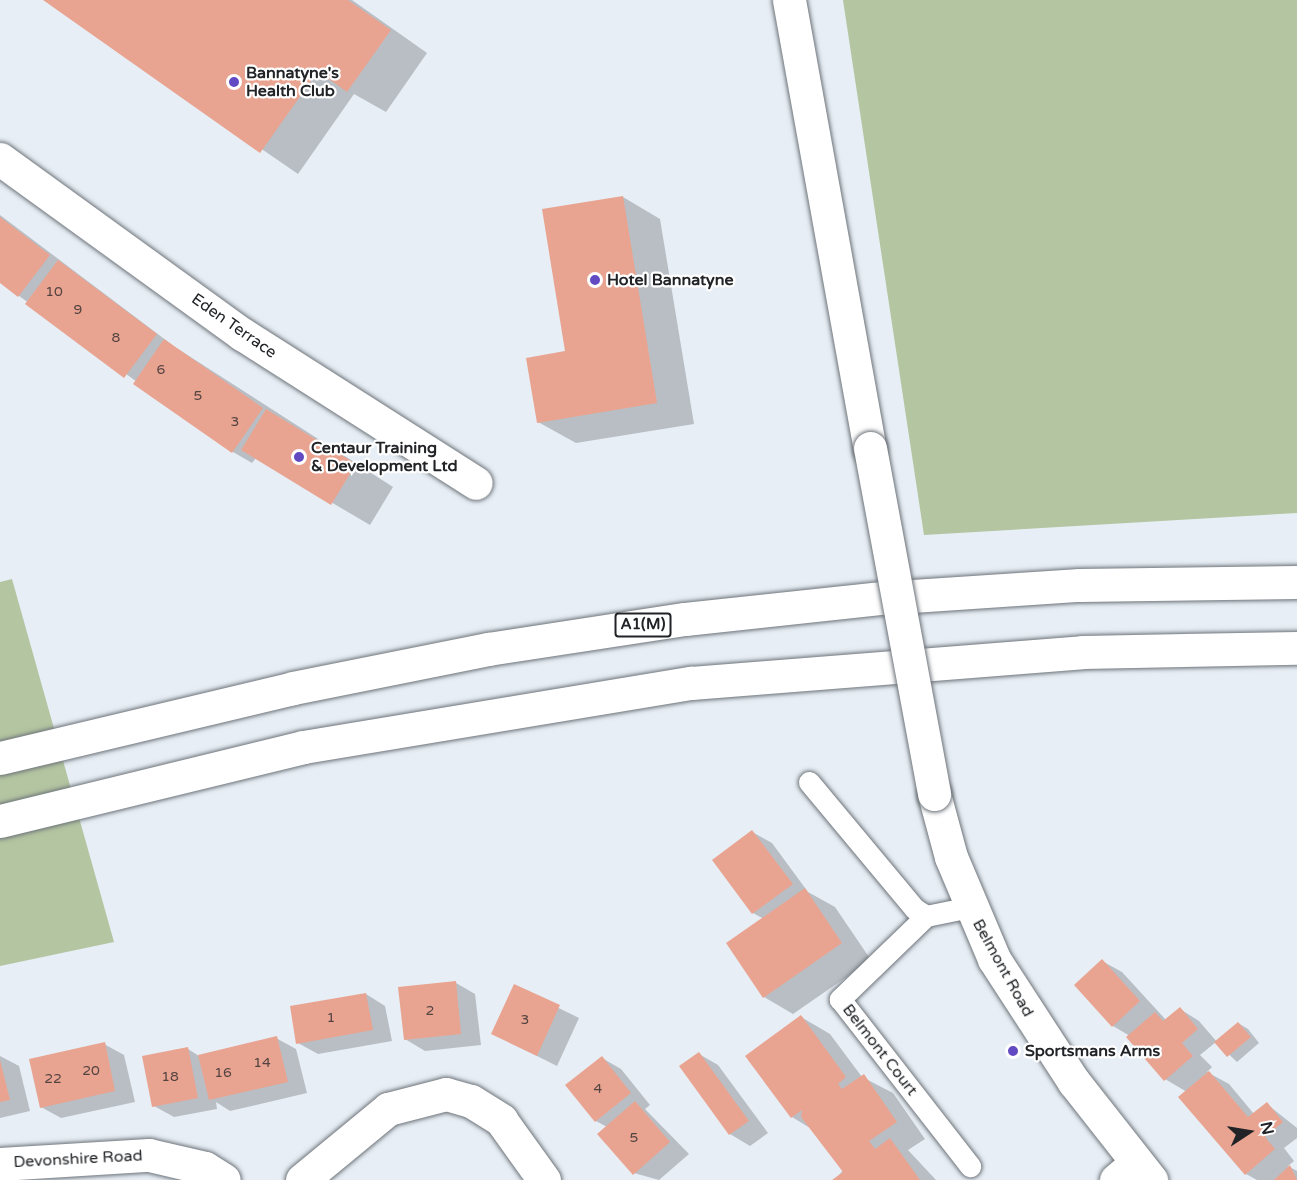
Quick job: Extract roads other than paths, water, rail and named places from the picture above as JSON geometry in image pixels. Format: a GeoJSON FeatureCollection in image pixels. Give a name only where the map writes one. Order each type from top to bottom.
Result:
{"type":"FeatureCollection","features":[{"type":"Feature","properties":{"kind":"main road","name":"Belmont Road"},"geometry":{"type":"LineString","coordinates":[[789,0],[934,794],[970,907],[1018,999],[1135,1174]]}},
{"type":"Feature","properties":{"kind":"main road","name":"Eden Terrace"},"geometry":{"type":"LineString","coordinates":[[0,159],[242,334],[476,483]]}},
{"type":"Feature","properties":{"kind":"main road","name":"A1(M)"},"geometry":{"type":"LineString","coordinates":[[0,758],[293,688],[488,649],[684,619],[882,598],[1080,585],[1297,582]]}},
{"type":"Feature","properties":{"kind":"main road"},"geometry":{"type":"LineString","coordinates":[[0,821],[303,747],[691,683],[1071,652],[1297,648]]}},
{"type":"Feature","properties":{"kind":"main road"},"geometry":{"type":"LineString","coordinates":[[302,1180],[388,1109],[446,1094],[471,1101],[501,1120],[544,1180]]}},
{"type":"Feature","properties":{"kind":"main road","name":"Devonshire Road"},"geometry":{"type":"LineString","coordinates":[[0,1164],[149,1155],[205,1168],[224,1180]]}},
{"type":"Feature","properties":{"kind":"lane"},"geometry":{"type":"LineString","coordinates":[[809,782],[926,916],[970,907]]}},
{"type":"Feature","properties":{"kind":"lane","name":"Belmont Court"},"geometry":{"type":"LineString","coordinates":[[926,916],[840,999],[970,1166]]}},
{"type":"Feature","properties":{"kind":"place","name":"Bannatyne's Health Club"},"geometry":{"type":"Point","coordinates":[234,82]}},
{"type":"Feature","properties":{"kind":"place","name":"Hotel Bannatyne"},"geometry":{"type":"Point","coordinates":[595,280]}},
{"type":"Feature","properties":{"kind":"place","name":"Centaur Training & Development Ltd"},"geometry":{"type":"Point","coordinates":[299,457]}},
{"type":"Feature","properties":{"kind":"place","name":"Sportsmans Arms"},"geometry":{"type":"Point","coordinates":[1013,1051]}}]}
